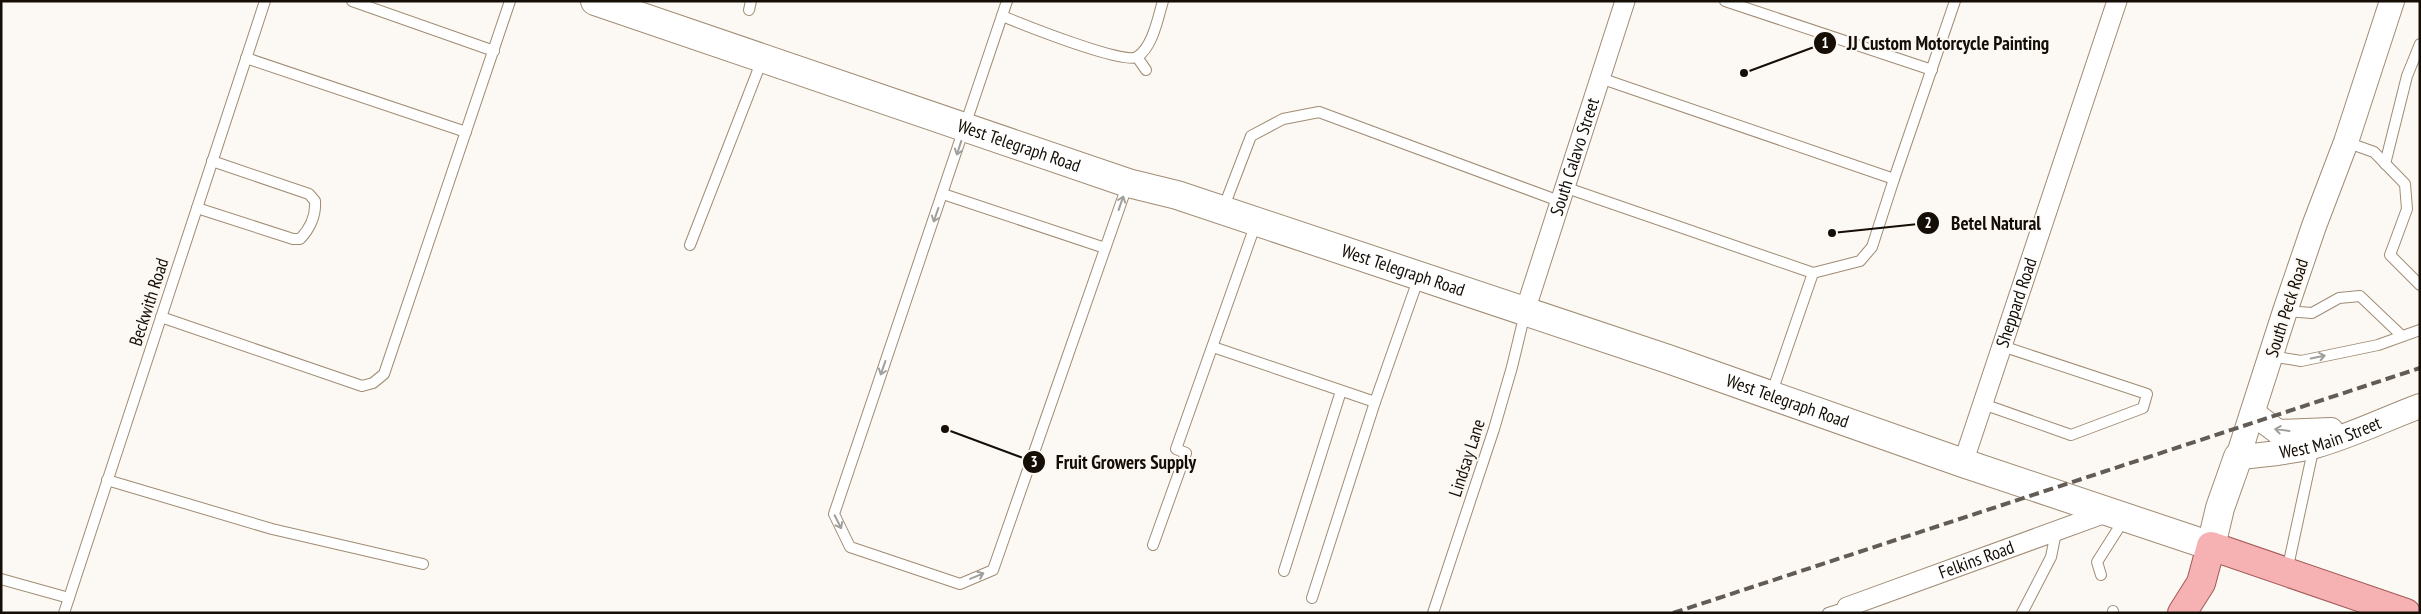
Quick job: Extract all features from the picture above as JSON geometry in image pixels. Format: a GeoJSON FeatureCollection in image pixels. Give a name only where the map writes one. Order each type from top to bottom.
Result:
{"type":"FeatureCollection","features":[{"type":"Feature","properties":{"kind":"main road","name":"West Telegraph Road"},"geometry":{"type":"LineString","coordinates":[[595,1],[1128,183],[1177,195],[1525,311],[1963,464],[2118,514],[2174,536],[2211,546]]}},
{"type":"Feature","properties":{"kind":"main road","name":"South Peck Road"},"geometry":{"type":"LineString","coordinates":[[2182,613],[2202,583],[2220,508],[2238,457]]}},
{"type":"Feature","properties":{"kind":"main road"},"geometry":{"type":"LineString","coordinates":[[2211,546],[2406,613]]}},
{"type":"Feature","properties":{"kind":"street","name":"South Calavo Street"},"geometry":{"type":"LineString","coordinates":[[1525,311],[1625,1]]}},
{"type":"Feature","properties":{"kind":"street","name":"Sheppard Road"},"geometry":{"type":"LineString","coordinates":[[1963,464],[2117,1]]}},
{"type":"Feature","properties":{"kind":"street","name":"South Peck Road"},"geometry":{"type":"LineString","coordinates":[[2238,457],[2285,311],[2314,226],[2346,142],[2392,1]]}},
{"type":"Feature","properties":{"kind":"street","name":"West Main Street"},"geometry":{"type":"LineString","coordinates":[[2238,457],[2272,454],[2314,446],[2420,406]]}},
{"type":"Feature","properties":{"kind":"street"},"geometry":{"type":"LineString","coordinates":[[2253,413],[2278,432],[2365,428]]}},
{"type":"Feature","properties":{"kind":"street","name":"Felkins Road"},"geometry":{"type":"LineString","coordinates":[[1846,610],[2056,532],[2118,514]]}},
{"type":"Feature","properties":{"kind":"lane","name":"Beckwith Road"},"geometry":{"type":"LineString","coordinates":[[64,613],[265,1]]}},
{"type":"Feature","properties":{"kind":"lane"},"geometry":{"type":"LineString","coordinates":[[352,1],[494,51]]}},
{"type":"Feature","properties":{"kind":"lane"},"geometry":{"type":"LineString","coordinates":[[161,317],[362,386],[374,383],[384,374],[510,1]]}},
{"type":"Feature","properties":{"kind":"lane"},"geometry":{"type":"LineString","coordinates":[[1007,1],[834,514],[850,547],[960,584],[993,570],[1128,183]]}},
{"type":"Feature","properties":{"kind":"lane"},"geometry":{"type":"LineString","coordinates":[[1002,16],[1101,52],[1122,58],[1137,57],[1148,43],[1163,1]]}},
{"type":"Feature","properties":{"kind":"lane"},"geometry":{"type":"LineString","coordinates":[[1725,1],[1932,70]]}},
{"type":"Feature","properties":{"kind":"lane"},"geometry":{"type":"LineString","coordinates":[[1222,210],[1251,136],[1283,119],[1319,112],[1562,194],[1813,273],[1860,261],[1872,247],[1955,1]]}},
{"type":"Feature","properties":{"kind":"lane"},"geometry":{"type":"LineString","coordinates":[[2385,164],[2407,76],[2420,44]]}},
{"type":"Feature","properties":{"kind":"lane"},"geometry":{"type":"LineString","coordinates":[[690,245],[763,57]]}},
{"type":"Feature","properties":{"kind":"lane"},"geometry":{"type":"LineString","coordinates":[[1137,57],[1146,70]]}},
{"type":"Feature","properties":{"kind":"lane"},"geometry":{"type":"LineString","coordinates":[[246,58],[466,132]]}},
{"type":"Feature","properties":{"kind":"lane"},"geometry":{"type":"LineString","coordinates":[[1600,78],[1894,179]]}},
{"type":"Feature","properties":{"kind":"lane"},"geometry":{"type":"LineString","coordinates":[[2346,142],[2374,152],[2404,184],[2407,209],[2390,255],[2420,285]]}},
{"type":"Feature","properties":{"kind":"lane"},"geometry":{"type":"LineString","coordinates":[[197,208],[292,239],[300,239],[307,232],[316,210],[316,201],[309,194],[212,161]]}},
{"type":"Feature","properties":{"kind":"lane"},"geometry":{"type":"LineString","coordinates":[[943,194],[1105,248]]}},
{"type":"Feature","properties":{"kind":"lane"},"geometry":{"type":"LineString","coordinates":[[1153,546],[1186,453],[1176,449],[1257,222]]}},
{"type":"Feature","properties":{"kind":"lane"},"geometry":{"type":"LineString","coordinates":[[1771,396],[1813,273]]}},
{"type":"Feature","properties":{"kind":"lane"},"geometry":{"type":"LineString","coordinates":[[1312,598],[1375,402],[1419,276]]}},
{"type":"Feature","properties":{"kind":"lane"},"geometry":{"type":"LineString","coordinates":[[2285,311],[2312,313],[2339,298],[2360,296],[2402,336]]}},
{"type":"Feature","properties":{"kind":"lane","name":"Lindsay Lane"},"geometry":{"type":"LineString","coordinates":[[1433,613],[1494,429],[1525,311]]}},
{"type":"Feature","properties":{"kind":"lane"},"geometry":{"type":"LineString","coordinates":[[2270,356],[2301,361],[2378,345],[2420,330]]}},
{"type":"Feature","properties":{"kind":"lane"},"geometry":{"type":"LineString","coordinates":[[1983,404],[2071,435],[2143,408],[2147,394],[2002,346]]}},
{"type":"Feature","properties":{"kind":"lane"},"geometry":{"type":"LineString","coordinates":[[1213,347],[1375,402]]}},
{"type":"Feature","properties":{"kind":"lane"},"geometry":{"type":"LineString","coordinates":[[1284,571],[1341,391]]}},
{"type":"Feature","properties":{"kind":"lane"},"geometry":{"type":"LineString","coordinates":[[2287,572],[2314,446]]}},
{"type":"Feature","properties":{"kind":"lane"},"geometry":{"type":"LineString","coordinates":[[107,480],[272,529],[423,564]]}},
{"type":"Feature","properties":{"kind":"lane"},"geometry":{"type":"LineString","coordinates":[[2101,575],[2097,562],[2118,514]]}},
{"type":"Feature","properties":{"kind":"lane"},"geometry":{"type":"LineString","coordinates":[[2022,613],[2051,558],[2056,532]]}},
{"type":"Feature","properties":{"kind":"lane"},"geometry":{"type":"LineString","coordinates":[[1,578],[68,598]]}},
{"type":"Feature","properties":{"kind":"lane"},"geometry":{"type":"LineString","coordinates":[[1828,613],[1846,610]]}},
{"type":"Feature","properties":{"kind":"railway"},"geometry":{"type":"LineString","coordinates":[[1673,613],[2420,368]]}},
{"type":"Feature","properties":{"kind":"place","name":"JJ Custom Motorcycle Painting"},"geometry":{"type":"Point","coordinates":[1744,73]}},
{"type":"Feature","properties":{"kind":"place","name":"Betel Natural"},"geometry":{"type":"Point","coordinates":[1832,233]}},
{"type":"Feature","properties":{"kind":"place","name":"Fruit Growers Supply"},"geometry":{"type":"Point","coordinates":[945,429]}}]}
